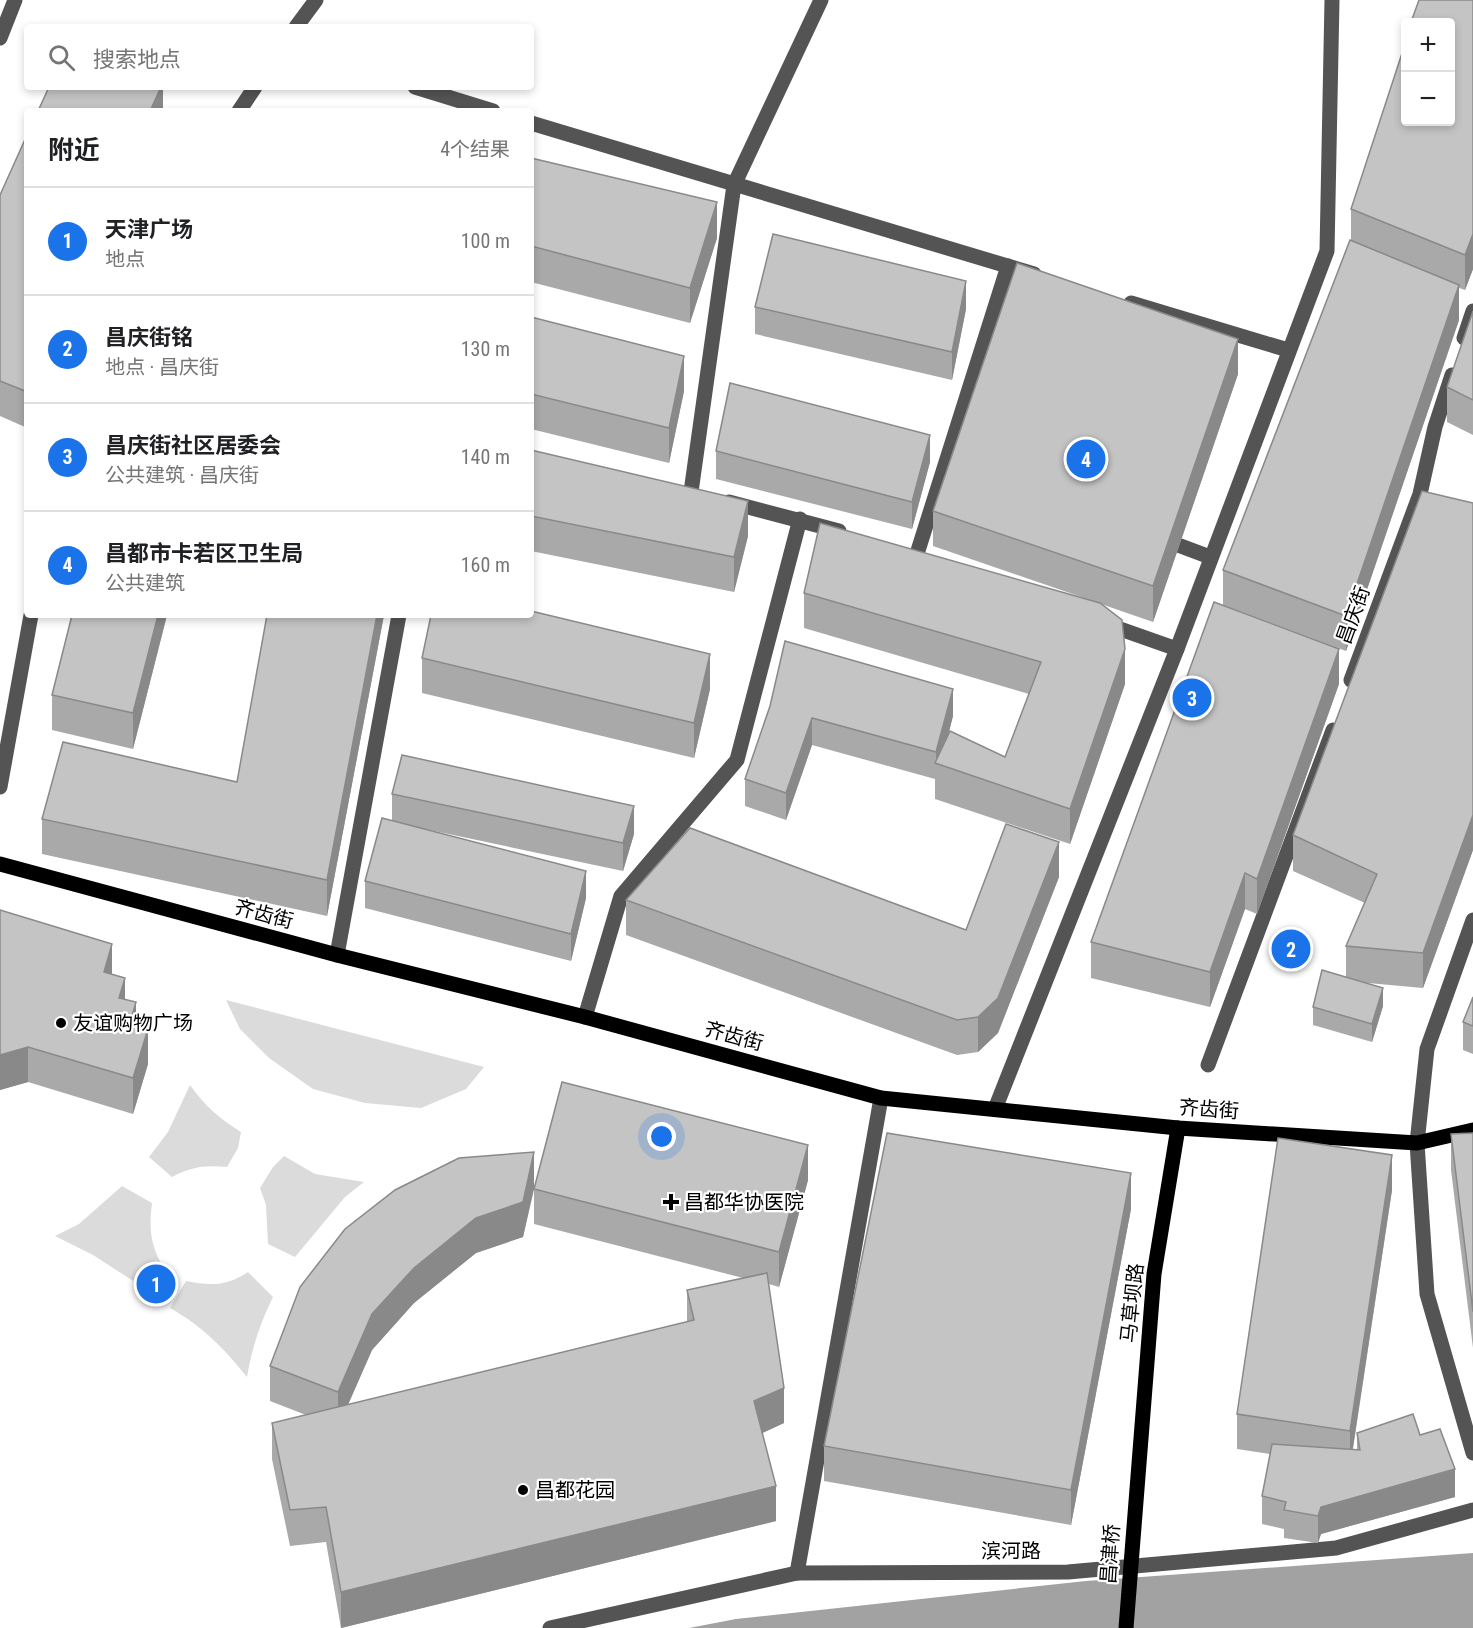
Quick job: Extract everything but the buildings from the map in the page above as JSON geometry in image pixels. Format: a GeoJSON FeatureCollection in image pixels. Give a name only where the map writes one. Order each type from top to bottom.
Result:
{"type":"FeatureCollection","features":[{"type":"Feature","properties":{"kind":"main road","name":"齐齿街"},"geometry":{"type":"LineString","coordinates":[[0,864],[337,955],[585,1017],[881,1098],[1178,1128],[1417,1143],[1473,1130]]}},
{"type":"Feature","properties":{"kind":"main road","name":"马草坝路"},"geometry":{"type":"LineString","coordinates":[[1137,1484],[1154,1274],[1178,1128]]}},
{"type":"Feature","properties":{"kind":"main road","name":"昌津桥"},"geometry":{"type":"LineString","coordinates":[[1126,1628],[1137,1484]]}},
{"type":"Feature","properties":{"kind":"street"},"geometry":{"type":"LineString","coordinates":[[0,38],[15,0]]}},
{"type":"Feature","properties":{"kind":"street"},"geometry":{"type":"LineString","coordinates":[[298,24],[316,0]]}},
{"type":"Feature","properties":{"kind":"street"},"geometry":{"type":"LineString","coordinates":[[821,0],[734,185],[696,493],[800,519],[851,535]]}},
{"type":"Feature","properties":{"kind":"street"},"geometry":{"type":"LineString","coordinates":[[995,1109],[1177,649],[1288,350],[1328,250],[1331,1]]}},
{"type":"Feature","properties":{"kind":"street"},"geometry":{"type":"LineString","coordinates":[[240,108],[253,90]]}},
{"type":"Feature","properties":{"kind":"street"},"geometry":{"type":"LineString","coordinates":[[425,90],[483,108]]}},
{"type":"Feature","properties":{"kind":"street"},"geometry":{"type":"LineString","coordinates":[[534,124],[1053,280]]}},
{"type":"Feature","properties":{"kind":"street"},"geometry":{"type":"LineString","coordinates":[[916,556],[1008,266]]}},
{"type":"Feature","properties":{"kind":"street"},"geometry":{"type":"LineString","coordinates":[[1120,300],[1288,350]]}},
{"type":"Feature","properties":{"kind":"street","name":"昌庆街"},"geometry":{"type":"LineString","coordinates":[[1344,698],[1419,494],[1435,427],[1473,310]]}},
{"type":"Feature","properties":{"kind":"street"},"geometry":{"type":"LineString","coordinates":[[585,1017],[621,896],[737,760],[800,519]]}},
{"type":"Feature","properties":{"kind":"street"},"geometry":{"type":"LineString","coordinates":[[1145,533],[1210,557]]}},
{"type":"Feature","properties":{"kind":"street"},"geometry":{"type":"LineString","coordinates":[[0,787],[30,618]]}},
{"type":"Feature","properties":{"kind":"street"},"geometry":{"type":"LineString","coordinates":[[337,955],[398,618]]}},
{"type":"Feature","properties":{"kind":"street"},"geometry":{"type":"LineString","coordinates":[[1090,618],[1177,649]]}},
{"type":"Feature","properties":{"kind":"street"},"geometry":{"type":"LineString","coordinates":[[1208,1065],[1336,720]]}},
{"type":"Feature","properties":{"kind":"street"},"geometry":{"type":"LineString","coordinates":[[1473,920],[1427,1049],[1417,1143],[1427,1294],[1473,1453]]}},
{"type":"Feature","properties":{"kind":"street"},"geometry":{"type":"LineString","coordinates":[[796,1573],[881,1098]]}},
{"type":"Feature","properties":{"kind":"street","name":"滨河路"},"geometry":{"type":"LineString","coordinates":[[550,1628],[796,1573],[1068,1572],[1336,1548],[1473,1510]]}},
{"type":"Feature","properties":{"kind":"shaded area"},"geometry":{"type":"Polygon","coordinates":[[[226,1000],[484,1067],[466,1089],[421,1108],[365,1103],[313,1089],[269,1058],[240,1029],[226,1000]]]}},
{"type":"Feature","properties":{"kind":"shaded area"},"geometry":{"type":"Polygon","coordinates":[[[190,1085],[213,1111],[241,1132],[238,1148],[227,1167],[198,1168],[172,1177],[149,1157],[168,1132],[190,1085]]]}},
{"type":"Feature","properties":{"kind":"shaded area"},"geometry":{"type":"Polygon","coordinates":[[[284,1156],[315,1174],[364,1182],[345,1197],[295,1257],[268,1244],[266,1205],[260,1188],[273,1167],[284,1156]]]}},
{"type":"Feature","properties":{"kind":"shaded area"},"geometry":{"type":"Polygon","coordinates":[[[122,1186],[152,1203],[151,1234],[161,1263],[138,1284],[93,1255],[55,1236],[79,1224],[122,1186]]]}},
{"type":"Feature","properties":{"kind":"shaded area"},"geometry":{"type":"Polygon","coordinates":[[[248,1272],[273,1297],[257,1336],[247,1377],[212,1338],[170,1308],[186,1281],[218,1284],[233,1280],[248,1272]]]}},
{"type":"Feature","properties":{"kind":"shaded area"},"geometry":{"type":"Polygon","coordinates":[[[1473,1553],[1473,1628],[689,1628],[736,1619],[1086,1581],[1473,1553]]]}},
{"type":"Feature","properties":{"kind":"place","name":"昌都市卡若区卫生局"},"geometry":{"type":"Point","coordinates":[1086,459]}},
{"type":"Feature","properties":{"kind":"place","name":"昌庆街社区居委会"},"geometry":{"type":"Point","coordinates":[1192,698]}},
{"type":"Feature","properties":{"kind":"place","name":"昌庆街铭"},"geometry":{"type":"Point","coordinates":[1291,949]}},
{"type":"Feature","properties":{"kind":"place","name":"友谊购物广场"},"geometry":{"type":"Point","coordinates":[61,1023]}},
{"type":"Feature","properties":{"kind":"place","name":"昌都华协医院"},"geometry":{"type":"Point","coordinates":[671,1202]}},
{"type":"Feature","properties":{"kind":"place","name":"天津广场"},"geometry":{"type":"Point","coordinates":[156,1284]}},
{"type":"Feature","properties":{"kind":"place","name":"昌都花园"},"geometry":{"type":"Point","coordinates":[523,1490]}}]}
